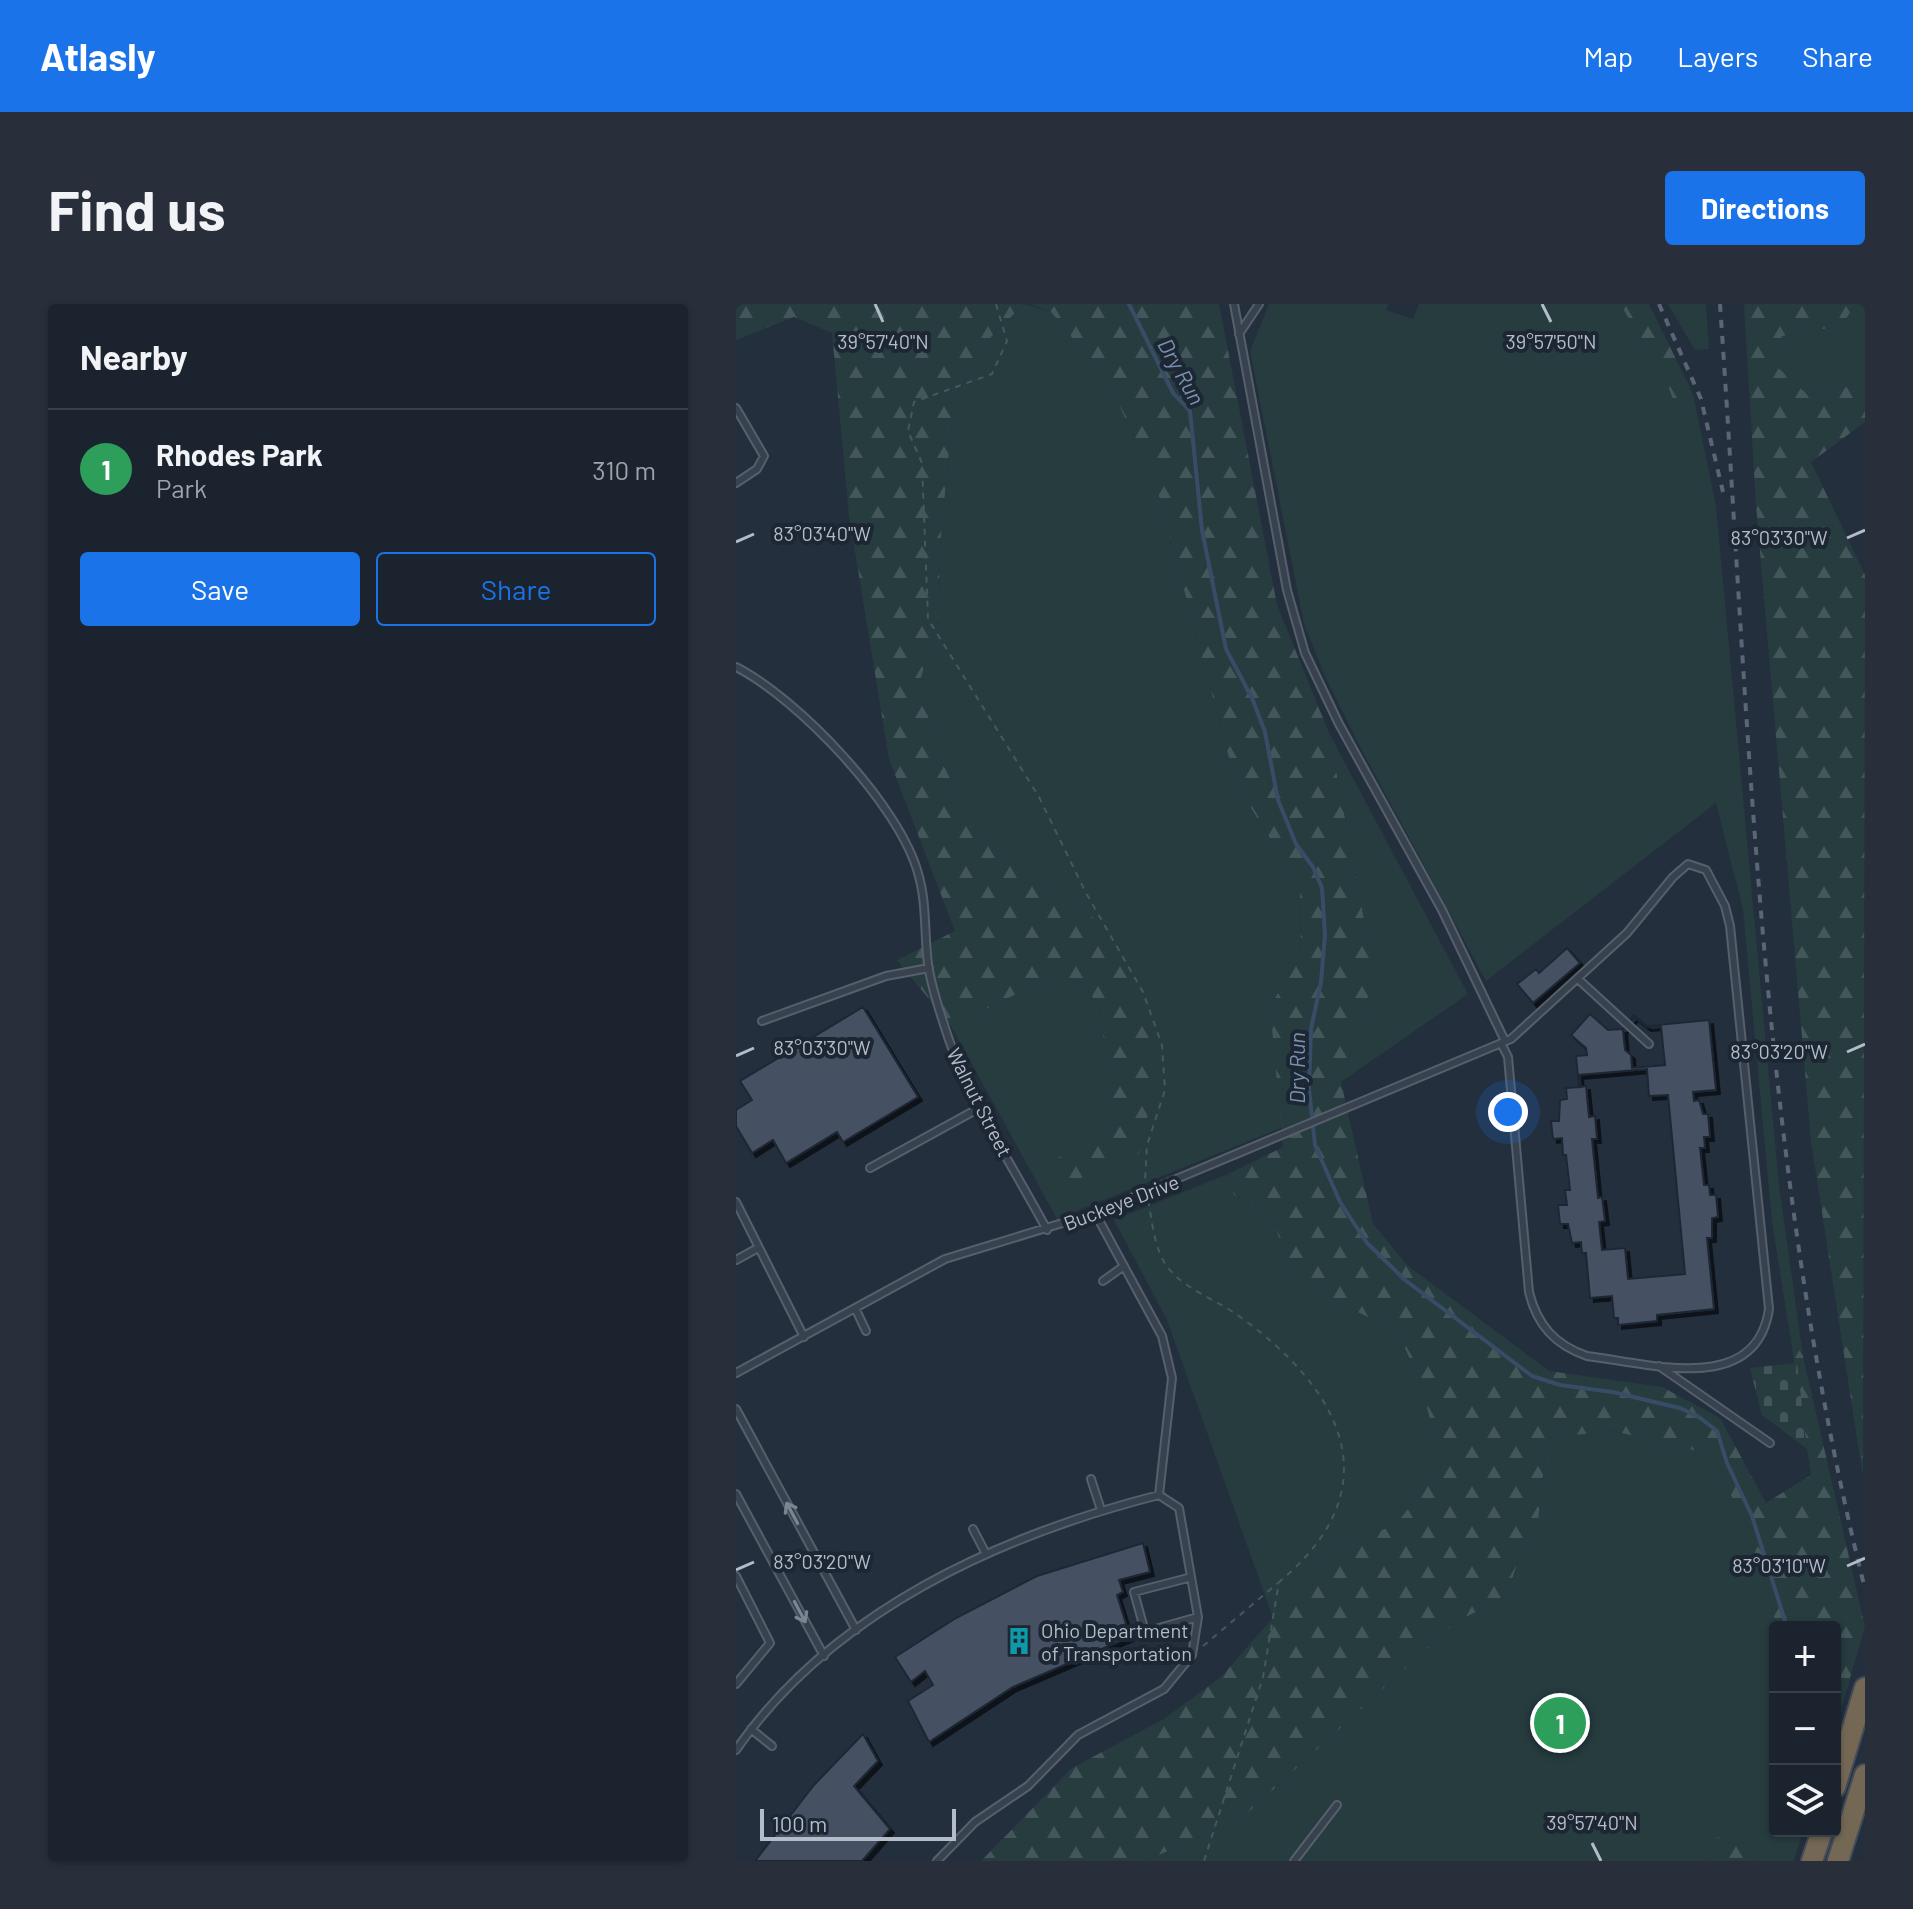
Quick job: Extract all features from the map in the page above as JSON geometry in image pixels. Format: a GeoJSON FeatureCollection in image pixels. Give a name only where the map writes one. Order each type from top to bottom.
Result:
{"type":"FeatureCollection","features":[{"type":"Feature","properties":{"kind":"highway"},"geometry":{"type":"LineString","coordinates":[[1841,1767],[1865,1688]]}},
{"type":"Feature","properties":{"kind":"highway"},"geometry":{"type":"LineString","coordinates":[[1838,1861],[1865,1775]]}},
{"type":"Feature","properties":{"kind":"highway"},"geometry":{"type":"LineString","coordinates":[[1812,1861],[1820,1837]]}},
{"type":"Feature","properties":{"kind":"lane"},"geometry":{"type":"LineString","coordinates":[[1234,304],[1287,590],[1305,653],[1339,724],[1442,910],[1506,1041],[1534,1312],[1549,1333],[1570,1350],[1587,1356],[1656,1364],[1770,1443]]}},
{"type":"Feature","properties":{"kind":"lane"},"geometry":{"type":"LineString","coordinates":[[1239,334],[1259,304]]}},
{"type":"Feature","properties":{"kind":"lane"},"geometry":{"type":"LineString","coordinates":[[736,408],[764,456],[757,469],[736,483]]}},
{"type":"Feature","properties":{"kind":"lane","name":"Walnut Street"},"geometry":{"type":"LineString","coordinates":[[736,667],[763,681],[815,727],[898,826],[918,871],[929,968],[948,1037],[981,1107],[1047,1230]]}},
{"type":"Feature","properties":{"kind":"lane","name":"Buckeye Drive"},"geometry":{"type":"LineString","coordinates":[[736,1373],[945,1259],[1095,1213],[1275,1141],[1506,1041],[1627,933],[1682,867],[1688,864],[1706,870],[1721,897],[1730,926],[1769,1309],[1760,1339],[1735,1362],[1698,1368],[1656,1364]]}},
{"type":"Feature","properties":{"kind":"lane"},"geometry":{"type":"LineString","coordinates":[[762,1021],[886,976],[929,968]]}},
{"type":"Feature","properties":{"kind":"lane"},"geometry":{"type":"LineString","coordinates":[[1578,979],[1649,1044]]}},
{"type":"Feature","properties":{"kind":"lane"},"geometry":{"type":"LineString","coordinates":[[870,1168],[981,1107]]}},
{"type":"Feature","properties":{"kind":"lane"},"geometry":{"type":"LineString","coordinates":[[736,1202],[804,1337]]}},
{"type":"Feature","properties":{"kind":"lane"},"geometry":{"type":"LineString","coordinates":[[1095,1213],[1162,1336],[1172,1378],[1159,1495]]}},
{"type":"Feature","properties":{"kind":"lane"},"geometry":{"type":"LineString","coordinates":[[736,1260],[758,1248]]}},
{"type":"Feature","properties":{"kind":"lane"},"geometry":{"type":"LineString","coordinates":[[1103,1281],[1124,1266]]}},
{"type":"Feature","properties":{"kind":"lane"},"geometry":{"type":"LineString","coordinates":[[856,1310],[866,1331]]}},
{"type":"Feature","properties":{"kind":"lane"},"geometry":{"type":"LineString","coordinates":[[736,1409],[856,1630]]}},
{"type":"Feature","properties":{"kind":"lane"},"geometry":{"type":"LineString","coordinates":[[1091,1479],[1101,1510]]}},
{"type":"Feature","properties":{"kind":"lane"},"geometry":{"type":"LineString","coordinates":[[736,1494],[824,1656]]}},
{"type":"Feature","properties":{"kind":"lane"},"geometry":{"type":"LineString","coordinates":[[736,1750],[751,1729],[824,1656],[856,1630],[986,1554],[1101,1510],[1159,1495],[1179,1508],[1188,1578],[1198,1617],[1192,1655],[1153,1698],[1078,1735],[1028,1786],[975,1822],[937,1861]]}},
{"type":"Feature","properties":{"kind":"lane"},"geometry":{"type":"LineString","coordinates":[[973,1529],[986,1554]]}},
{"type":"Feature","properties":{"kind":"lane"},"geometry":{"type":"LineString","coordinates":[[736,1576],[770,1643],[736,1684]]}},
{"type":"Feature","properties":{"kind":"lane"},"geometry":{"type":"LineString","coordinates":[[1188,1578],[1134,1592],[1145,1632],[1198,1617]]}},
{"type":"Feature","properties":{"kind":"lane"},"geometry":{"type":"LineString","coordinates":[[751,1729],[772,1746]]}},
{"type":"Feature","properties":{"kind":"lane"},"geometry":{"type":"LineString","coordinates":[[1294,1861],[1337,1805]]}},
{"type":"Feature","properties":{"kind":"path"},"geometry":{"type":"LineString","coordinates":[[996,304],[1007,341],[992,374],[914,402],[908,431],[922,463],[928,619],[1039,797],[1086,893],[1143,992],[1162,1045],[1165,1090],[1147,1145],[1147,1192],[1166,1265],[1235,1314],[1300,1368],[1328,1404],[1336,1421],[1342,1473],[1332,1518],[1305,1560],[1192,1655]]}},
{"type":"Feature","properties":{"kind":"path"},"geometry":{"type":"LineString","coordinates":[[1204,1861],[1263,1677],[1279,1582]]}},
{"type":"Feature","properties":{"kind":"green space"},"geometry":{"type":"Polygon","coordinates":[[[736,304],[1024,304],[987,341],[954,399],[939,557],[940,610],[921,678],[934,746],[969,817],[992,847],[1094,918],[1120,959],[1147,1026],[1155,1083],[1139,1153],[1072,1182],[1045,1164],[1115,1130],[1100,1010],[1084,983],[1051,977],[951,1026],[897,960],[955,931],[889,759],[849,515],[832,333],[794,317],[736,340],[736,304]]]}},
{"type":"Feature","properties":{"kind":"green space"},"geometry":{"type":"Polygon","coordinates":[[[1024,304],[1051,312],[1109,383],[1156,485],[1236,784],[1300,886],[1301,957],[1270,1006],[1283,1127],[1057,1219],[951,1026],[1051,977],[1084,983],[1100,1010],[1115,1130],[1046,1164],[1139,1153],[1094,918],[992,847],[969,817],[934,746],[921,678],[940,610],[939,557],[954,399],[987,341],[1024,304]]]}},
{"type":"Feature","properties":{"kind":"green space"},"geometry":{"type":"Polygon","coordinates":[[[1030,304],[1219,304],[1277,605],[1329,733],[1369,946],[1369,994],[1341,1082],[1373,1224],[1408,1266],[1549,1371],[1662,1387],[1720,1418],[1766,1503],[1811,1475],[1790,1335],[1803,1356],[1865,1627],[1841,1709],[1841,1621],[1775,1621],[1747,1527],[1710,1454],[1613,1431],[1547,1438],[1536,1540],[1518,1561],[1506,1598],[1457,1621],[1241,1819],[1145,1861],[981,1861],[1072,1768],[1164,1719],[1221,1677],[1331,1552],[1396,1524],[1442,1466],[1420,1381],[1397,1331],[1295,1282],[1273,1221],[1234,1195],[1228,1174],[1283,1147],[1270,1006],[1301,957],[1300,886],[1236,784],[1156,485],[1109,383],[1051,312],[1030,304]]]}},
{"type":"Feature","properties":{"kind":"green space"},"geometry":{"type":"Polygon","coordinates":[[[1269,304],[1388,304],[1386,310],[1413,319],[1419,304],[1620,304],[1665,378],[1675,405],[1693,394],[1716,506],[1779,1185],[1803,1356],[1790,1335],[1772,1222],[1743,909],[1716,803],[1486,981],[1358,743],[1304,624],[1250,351],[1269,304]]]}},
{"type":"Feature","properties":{"kind":"green space"},"geometry":{"type":"Polygon","coordinates":[[[1620,304],[1649,304],[1693,394],[1675,405],[1665,378],[1620,304]]]}},
{"type":"Feature","properties":{"kind":"green space"},"geometry":{"type":"Polygon","coordinates":[[[1668,304],[1706,304],[1709,349],[1695,350],[1668,304]]]}},
{"type":"Feature","properties":{"kind":"green space"},"geometry":{"type":"Polygon","coordinates":[[[1744,304],[1856,304],[1841,326],[1782,336],[1774,364],[1809,396],[1865,382],[1865,422],[1811,462],[1865,575],[1863,1477],[1811,1141],[1756,505],[1744,304]]]}},
{"type":"Feature","properties":{"kind":"green space"},"geometry":{"type":"Polygon","coordinates":[[[1856,304],[1865,304],[1865,382],[1809,396],[1774,365],[1782,336],[1841,326],[1856,304]]]}},
{"type":"Feature","properties":{"kind":"green space"},"geometry":{"type":"Polygon","coordinates":[[[1329,733],[1468,994],[1341,1082],[1369,994],[1369,946],[1329,733]]]}},
{"type":"Feature","properties":{"kind":"green space"},"geometry":{"type":"Polygon","coordinates":[[[1228,1174],[1234,1195],[1273,1221],[1295,1282],[1397,1331],[1420,1381],[1442,1466],[1396,1524],[1331,1552],[1273,1618],[1167,1320],[1114,1220],[1228,1174]]]}},
{"type":"Feature","properties":{"kind":"green space"},"geometry":{"type":"Polygon","coordinates":[[[1797,1363],[1807,1449],[1762,1415],[1750,1368],[1797,1363]]]}},
{"type":"Feature","properties":{"kind":"green space"},"geometry":{"type":"Polygon","coordinates":[[[1613,1431],[1710,1454],[1747,1527],[1775,1621],[1769,1621],[1769,1837],[1801,1837],[1794,1861],[1754,1861],[1756,1852],[1717,1838],[1711,1861],[1145,1861],[1241,1819],[1457,1621],[1506,1598],[1518,1561],[1536,1540],[1547,1438],[1613,1431]]]}},
{"type":"Feature","properties":{"kind":"green space"},"geometry":{"type":"Polygon","coordinates":[[[1717,1837],[1757,1851],[1754,1861],[1711,1861],[1717,1837]]]}},
{"type":"Feature","properties":{"kind":"building"},"geometry":{"type":"Polygon","coordinates":[[[1567,948],[1580,963],[1533,1003],[1517,984],[1536,969],[1539,973],[1567,948]]]}},
{"type":"Feature","properties":{"kind":"building"},"geometry":{"type":"Polygon","coordinates":[[[863,1007],[918,1097],[843,1142],[837,1132],[786,1163],[773,1140],[752,1153],[736,1126],[736,1110],[752,1100],[740,1081],[863,1007]]]}},
{"type":"Feature","properties":{"kind":"building"},"geometry":{"type":"Polygon","coordinates":[[[1590,1014],[1608,1030],[1623,1029],[1634,1015],[1647,1026],[1709,1020],[1716,1090],[1693,1092],[1694,1101],[1699,1100],[1703,1114],[1708,1114],[1710,1137],[1704,1137],[1705,1148],[1700,1148],[1704,1185],[1709,1185],[1710,1195],[1716,1195],[1718,1217],[1712,1218],[1712,1238],[1707,1238],[1714,1309],[1657,1315],[1657,1321],[1618,1325],[1618,1318],[1614,1318],[1612,1296],[1590,1298],[1586,1253],[1582,1253],[1581,1242],[1572,1243],[1568,1224],[1560,1224],[1558,1205],[1567,1205],[1565,1190],[1570,1190],[1562,1138],[1553,1139],[1551,1121],[1559,1121],[1560,1100],[1567,1099],[1566,1088],[1579,1087],[1576,1056],[1587,1055],[1586,1048],[1571,1035],[1590,1014]],[[1634,1017],[1623,1030],[1625,1050],[1631,1055],[1632,1068],[1665,1065],[1661,1026],[1647,1027],[1634,1017]],[[1647,1069],[1579,1075],[1580,1087],[1586,1086],[1589,1117],[1595,1116],[1597,1139],[1592,1139],[1598,1198],[1602,1197],[1605,1221],[1599,1222],[1602,1250],[1625,1248],[1628,1279],[1685,1274],[1668,1095],[1649,1096],[1647,1069]]]}},
{"type":"Feature","properties":{"kind":"building","name":"Ohio Department of Transportation"},"geometry":{"type":"Polygon","coordinates":[[[1143,1543],[1150,1572],[1119,1580],[1123,1592],[1117,1595],[1130,1637],[1013,1687],[929,1742],[908,1701],[933,1685],[925,1671],[911,1682],[895,1657],[956,1618],[1037,1576],[1143,1543]]]}},
{"type":"Feature","properties":{"kind":"building"},"geometry":{"type":"Polygon","coordinates":[[[863,1734],[878,1761],[854,1786],[890,1829],[862,1861],[755,1861],[814,1785],[863,1734]]]}},
{"type":"Feature","properties":{"kind":"waterway","name":"Dry Run"},"geometry":{"type":"LineString","coordinates":[[1129,304],[1173,393],[1190,411],[1202,530],[1226,649],[1252,698],[1265,732],[1278,800],[1296,844],[1313,867],[1322,888],[1325,935],[1321,982],[1311,1029],[1309,1089],[1315,1145],[1340,1202],[1367,1243],[1405,1280],[1532,1376],[1560,1385],[1612,1392],[1680,1408],[1717,1431],[1727,1463],[1752,1516],[1785,1621]]}},
{"type":"Feature","properties":{"kind":"railway"},"geometry":{"type":"LineString","coordinates":[[1659,304],[1701,399],[1723,492]]}},
{"type":"Feature","properties":{"kind":"railway"},"geometry":{"type":"LineString","coordinates":[[1720,304],[1751,789],[1781,1111],[1802,1272],[1830,1431],[1865,1589]]}},
{"type":"Feature","properties":{"kind":"place","name":"Ohio Department of Transportation"},"geometry":{"type":"Point","coordinates":[1019,1641]}},
{"type":"Feature","properties":{"kind":"place","name":"Rhodes Park"},"geometry":{"type":"Point","coordinates":[1560,1723]}}]}
